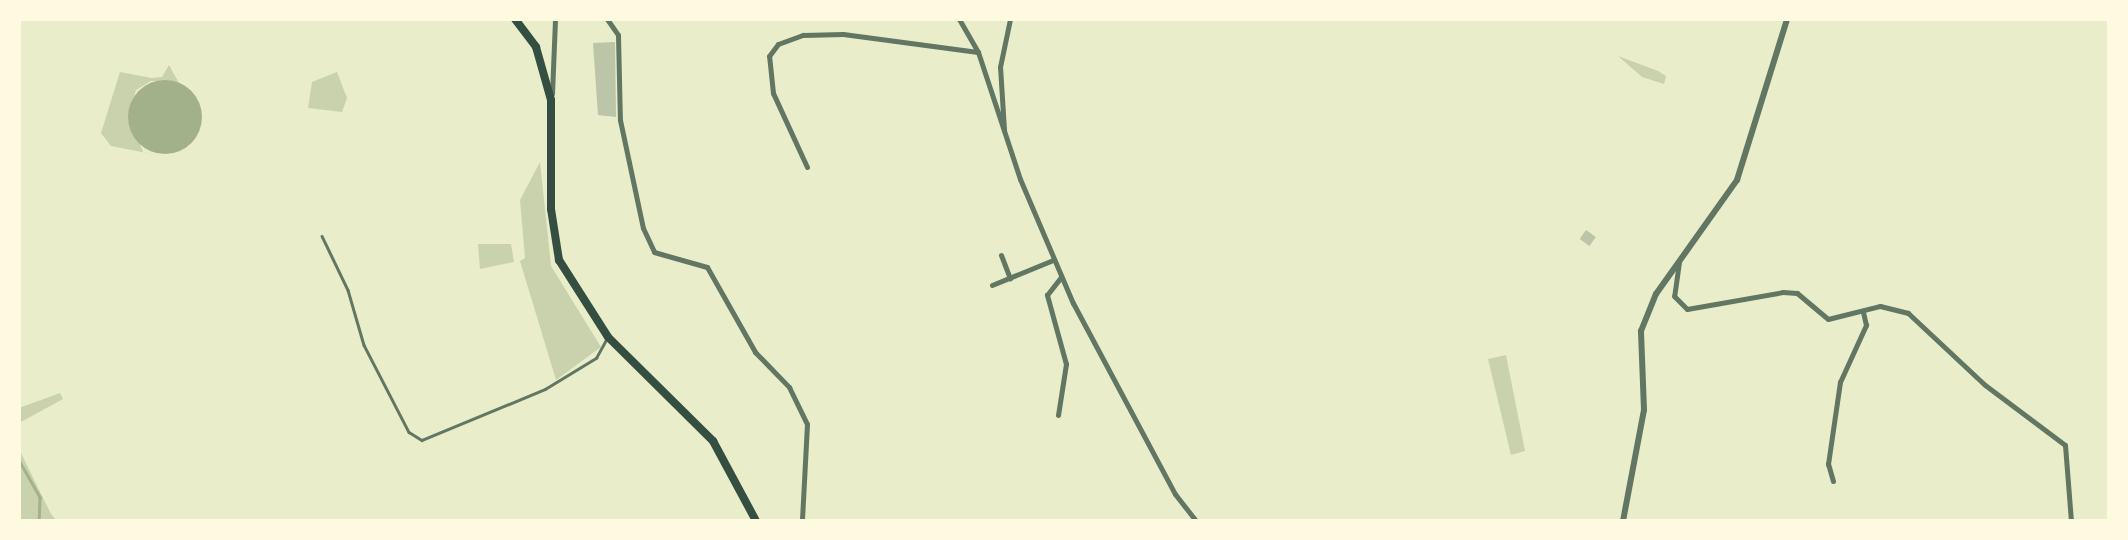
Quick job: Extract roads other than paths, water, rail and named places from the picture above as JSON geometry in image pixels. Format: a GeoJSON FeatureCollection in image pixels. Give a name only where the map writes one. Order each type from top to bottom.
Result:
{"type":"FeatureCollection","features":[{"type":"Feature","properties":{"kind":"main road"},"geometry":{"type":"LineString","coordinates":[[514,19],[536,47],[551,100],[551,209],[559,260],[608,337],[713,441],[756,521]]}},
{"type":"Feature","properties":{"kind":"street"},"geometry":{"type":"LineString","coordinates":[[551,100],[555,19]]}},
{"type":"Feature","properties":{"kind":"street"},"geometry":{"type":"LineString","coordinates":[[607,19],[618,35],[620,120],[643,228],[654,252],[707,267],[755,352],[789,387],[807,424],[802,521]]}},
{"type":"Feature","properties":{"kind":"street"},"geometry":{"type":"LineString","coordinates":[[959,19],[978,52],[1004,130],[1061,277],[1174,494],[1196,521]]}},
{"type":"Feature","properties":{"kind":"street"},"geometry":{"type":"LineString","coordinates":[[1004,130],[1000,67],[1010,19]]}},
{"type":"Feature","properties":{"kind":"street"},"geometry":{"type":"LineString","coordinates":[[1623,521],[1644,410],[1636,348],[1656,294],[1737,180],[1787,19]]}},
{"type":"Feature","properties":{"kind":"street"},"geometry":{"type":"LineString","coordinates":[[807,167],[773,93],[769,56],[778,44],[803,35],[843,34],[978,52]]}},
{"type":"Feature","properties":{"kind":"street"},"geometry":{"type":"LineString","coordinates":[[1001,255],[1010,278]]}},
{"type":"Feature","properties":{"kind":"street"},"geometry":{"type":"LineString","coordinates":[[992,285],[1053,260]]}},
{"type":"Feature","properties":{"kind":"street"},"geometry":{"type":"LineString","coordinates":[[1679,262],[1674,296],[1687,309],[1783,292],[1797,293],[1828,319],[1888,306],[1908,313],[1985,385],[2055,433],[2071,464],[2071,521]]}},
{"type":"Feature","properties":{"kind":"street"},"geometry":{"type":"LineString","coordinates":[[1058,415],[1066,364],[1047,295],[1061,277]]}},
{"type":"Feature","properties":{"kind":"street"},"geometry":{"type":"LineString","coordinates":[[1833,481],[1828,464],[1840,382],[1866,326],[1863,312]]}},
{"type":"Feature","properties":{"kind":"lane"},"geometry":{"type":"LineString","coordinates":[[322,236],[348,290],[364,345],[409,432],[422,440],[545,389],[596,358],[608,337]]}},
{"type":"Feature","properties":{"kind":"waterway"},"geometry":{"type":"LineString","coordinates":[[19,460],[40,497],[39,521]]}}]}
